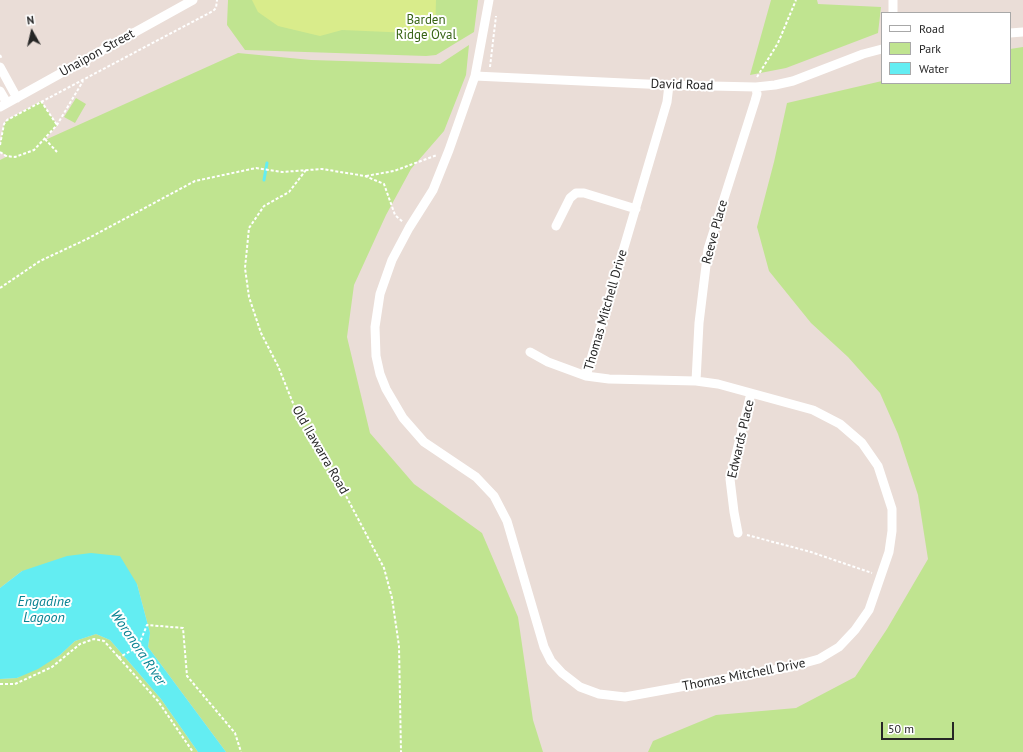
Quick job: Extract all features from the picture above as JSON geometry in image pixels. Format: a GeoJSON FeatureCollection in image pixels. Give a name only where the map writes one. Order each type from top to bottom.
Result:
{"type":"FeatureCollection","features":[{"type":"Feature","properties":{"kind":"street","name":"Unaipon Street"},"geometry":{"type":"LineString","coordinates":[[3,105],[194,0]]}},
{"type":"Feature","properties":{"kind":"street","name":"Thomas Mitchell Drive"},"geometry":{"type":"LineString","coordinates":[[489,0],[475,76],[449,150],[432,190],[392,260],[380,294],[375,326],[376,356],[380,374],[386,389],[403,418],[424,442],[476,477],[494,496],[507,521],[544,647],[552,661],[562,673],[580,687],[600,694],[625,697],[790,667],[819,659],[840,647],[855,630],[869,610],[889,552],[892,531],[892,509],[878,466],[862,443],[840,424],[813,410],[718,384],[696,381],[609,379],[586,376],[668,102],[669,85]]}},
{"type":"Feature","properties":{"kind":"street"},"geometry":{"type":"LineString","coordinates":[[893,0],[893,12]]}},
{"type":"Feature","properties":{"kind":"street"},"geometry":{"type":"LineString","coordinates":[[1011,33],[1023,32]]}},
{"type":"Feature","properties":{"kind":"street","name":"David Road"},"geometry":{"type":"LineString","coordinates":[[475,76],[669,85],[757,82],[775,85],[793,81],[881,48]]}},
{"type":"Feature","properties":{"kind":"street"},"geometry":{"type":"LineString","coordinates":[[0,66],[17,98]]}},
{"type":"Feature","properties":{"kind":"street","name":"Reeve Place"},"geometry":{"type":"LineString","coordinates":[[696,381],[699,316],[708,249],[755,102],[757,82]]}},
{"type":"Feature","properties":{"kind":"street"},"geometry":{"type":"LineString","coordinates":[[0,91],[3,105]]}},
{"type":"Feature","properties":{"kind":"street"},"geometry":{"type":"LineString","coordinates":[[556,226],[570,198],[576,193],[584,193],[636,209]]}},
{"type":"Feature","properties":{"kind":"street"},"geometry":{"type":"LineString","coordinates":[[530,352],[548,362],[586,376]]}},
{"type":"Feature","properties":{"kind":"street","name":"Edwards Place"},"geometry":{"type":"LineString","coordinates":[[738,532],[730,479],[751,393]]}},
{"type":"Feature","properties":{"kind":"path"},"geometry":{"type":"LineString","coordinates":[[0,144],[4,124],[7,120],[213,11],[216,8],[217,0]]}},
{"type":"Feature","properties":{"kind":"path"},"geometry":{"type":"LineString","coordinates":[[757,82],[778,43],[796,0]]}},
{"type":"Feature","properties":{"kind":"path"},"geometry":{"type":"LineString","coordinates":[[491,68],[489,66],[497,15]]}},
{"type":"Feature","properties":{"kind":"path"},"geometry":{"type":"LineString","coordinates":[[757,82],[764,77]]}},
{"type":"Feature","properties":{"kind":"path"},"geometry":{"type":"LineString","coordinates":[[752,78],[757,82]]}},
{"type":"Feature","properties":{"kind":"path"},"geometry":{"type":"LineString","coordinates":[[0,152],[6,156],[16,157],[34,150],[57,126],[83,80]]}},
{"type":"Feature","properties":{"kind":"path"},"geometry":{"type":"LineString","coordinates":[[41,101],[57,126]]}},
{"type":"Feature","properties":{"kind":"path"},"geometry":{"type":"LineString","coordinates":[[45,139],[57,152]]}},
{"type":"Feature","properties":{"kind":"path"},"geometry":{"type":"LineString","coordinates":[[365,176],[394,171],[449,150]]}},
{"type":"Feature","properties":{"kind":"path"},"geometry":{"type":"LineString","coordinates":[[0,288],[40,262],[88,239],[195,181],[256,168],[282,172],[322,169],[365,176],[384,184],[395,215],[409,228]]}},
{"type":"Feature","properties":{"kind":"path","name":"Old Ilawarra Road"},"geometry":{"type":"LineString","coordinates":[[306,170],[289,192],[264,206],[249,228],[245,268],[249,297],[261,333],[278,366],[297,413],[335,475],[384,568],[392,598],[399,646],[401,752]]}},
{"type":"Feature","properties":{"kind":"path"},"geometry":{"type":"LineString","coordinates":[[738,532],[759,539],[811,552],[872,573]]}},
{"type":"Feature","properties":{"kind":"path"},"geometry":{"type":"LineString","coordinates":[[118,658],[138,647],[148,625],[183,628],[187,676],[235,734],[241,752]]}},
{"type":"Feature","properties":{"kind":"path"},"geometry":{"type":"LineString","coordinates":[[0,684],[15,684],[52,667],[80,644],[94,639],[104,641],[113,649],[118,658],[158,702],[193,752]]}},
{"type":"Feature","properties":{"kind":"green space","name":"Barden Ridge Oval"},"geometry":{"type":"Polygon","coordinates":[[[228,0],[478,0],[474,32],[436,55],[426,56],[245,50],[227,25],[228,0]]]}},
{"type":"Feature","properties":{"kind":"green space"},"geometry":{"type":"Polygon","coordinates":[[[252,0],[436,0],[435,34],[342,30],[320,36],[278,26],[258,12],[252,0]]]}},
{"type":"Feature","properties":{"kind":"green space"},"geometry":{"type":"Polygon","coordinates":[[[771,0],[817,0],[818,4],[881,7],[878,33],[786,68],[750,75],[771,0]]]}},
{"type":"Feature","properties":{"kind":"green space"},"geometry":{"type":"Polygon","coordinates":[[[469,45],[466,75],[444,131],[411,169],[386,215],[354,285],[347,337],[370,433],[414,484],[482,533],[518,617],[533,720],[543,752],[226,752],[148,647],[150,633],[137,584],[22,571],[0,588],[0,160],[8,156],[0,152],[4,124],[7,120],[41,101],[57,125],[45,140],[238,53],[311,60],[440,64],[469,45]]]}},
{"type":"Feature","properties":{"kind":"green space"},"geometry":{"type":"Polygon","coordinates":[[[1023,47],[1023,752],[648,752],[653,741],[716,715],[796,708],[855,677],[887,629],[928,559],[918,495],[898,434],[880,393],[848,357],[811,323],[769,271],[757,227],[774,162],[787,103],[881,81],[881,84],[1011,84],[1011,49],[1023,47]]]}},
{"type":"Feature","properties":{"kind":"green space"},"geometry":{"type":"Polygon","coordinates":[[[76,98],[86,104],[75,123],[64,117],[76,98]]]}},
{"type":"Feature","properties":{"kind":"green space"},"geometry":{"type":"Polygon","coordinates":[[[96,634],[110,640],[161,699],[198,752],[0,752],[0,679],[17,678],[60,655],[75,641],[96,634]]]}},
{"type":"Feature","properties":{"kind":"water","name":"Engadine Lagoon"},"geometry":{"type":"Polygon","coordinates":[[[91,553],[120,556],[137,584],[150,633],[148,647],[226,752],[198,752],[161,699],[110,640],[96,634],[75,641],[60,655],[38,669],[17,678],[0,679],[0,588],[22,571],[67,556],[91,553]]]}},
{"type":"Feature","properties":{"kind":"waterway"},"geometry":{"type":"LineString","coordinates":[[264,180],[267,163]]}},
{"type":"Feature","properties":{"kind":"water label","name":"Woronora River"},"geometry":{"type":"Point","coordinates":[138,648]}}]}
